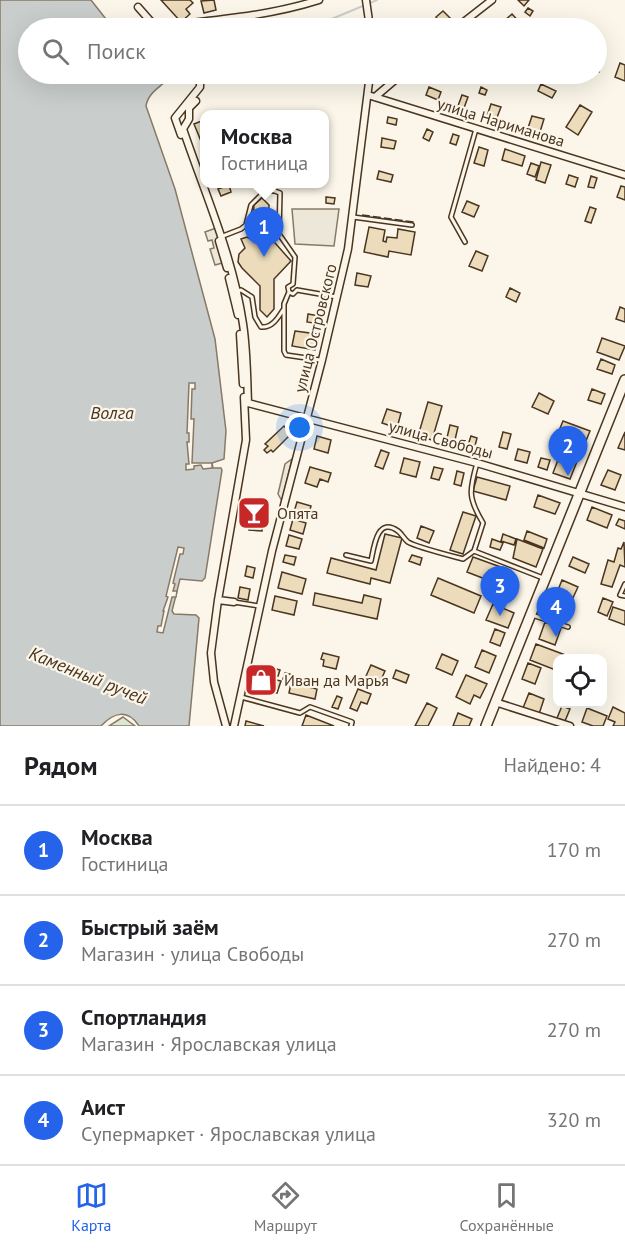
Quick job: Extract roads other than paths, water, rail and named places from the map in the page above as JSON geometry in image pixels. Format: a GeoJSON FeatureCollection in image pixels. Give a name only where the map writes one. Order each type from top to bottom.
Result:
{"type":"FeatureCollection","features":[{"type":"Feature","properties":{"kind":"main road"},"geometry":{"type":"LineString","coordinates":[[486,726],[625,381]]}},
{"type":"Feature","properties":{"kind":"street"},"geometry":{"type":"LineString","coordinates":[[237,18],[319,0]]}},
{"type":"Feature","properties":{"kind":"street"},"geometry":{"type":"LineString","coordinates":[[366,0],[369,18]]}},
{"type":"Feature","properties":{"kind":"street"},"geometry":{"type":"LineString","coordinates":[[469,18],[492,0]]}},
{"type":"Feature","properties":{"kind":"street"},"geometry":{"type":"LineString","coordinates":[[138,7],[148,18]]}},
{"type":"Feature","properties":{"kind":"street"},"geometry":{"type":"LineString","coordinates":[[200,84],[200,87],[176,115],[175,120],[200,188]]}},
{"type":"Feature","properties":{"kind":"street","name":"улица Островского"},"geometry":{"type":"LineString","coordinates":[[234,726],[260,606],[338,297],[372,96],[371,84]]}},
{"type":"Feature","properties":{"kind":"street"},"geometry":{"type":"LineString","coordinates":[[372,96],[388,84]]}},
{"type":"Feature","properties":{"kind":"street","name":"улица Нариманова"},"geometry":{"type":"LineString","coordinates":[[372,96],[625,175]]}},
{"type":"Feature","properties":{"kind":"street"},"geometry":{"type":"LineString","coordinates":[[196,101],[189,108],[189,119],[183,129],[200,176]]}},
{"type":"Feature","properties":{"kind":"street"},"geometry":{"type":"LineString","coordinates":[[200,188],[215,228],[232,288],[239,324],[246,440],[211,653],[214,682],[226,726]]}},
{"type":"Feature","properties":{"kind":"street"},"geometry":{"type":"LineString","coordinates":[[205,188],[222,236],[237,291]]}},
{"type":"Feature","properties":{"kind":"street","name":"улица Свободы"},"geometry":{"type":"LineString","coordinates":[[237,291],[247,351],[248,403],[477,463],[625,507]]}},
{"type":"Feature","properties":{"kind":"street"},"geometry":{"type":"LineString","coordinates":[[218,600],[234,602]]}},
{"type":"Feature","properties":{"kind":"street"},"geometry":{"type":"LineString","coordinates":[[495,702],[570,726]]}},
{"type":"Feature","properties":{"kind":"lane"},"geometry":{"type":"LineString","coordinates":[[465,242],[452,217],[476,129]]}},
{"type":"Feature","properties":{"kind":"lane"},"geometry":{"type":"LineString","coordinates":[[222,236],[246,225],[251,205],[255,200],[268,191],[276,191],[281,197],[279,234],[295,256],[293,284],[297,290]]}},
{"type":"Feature","properties":{"kind":"lane"},"geometry":{"type":"LineString","coordinates":[[352,217],[412,225]]}},
{"type":"Feature","properties":{"kind":"lane"},"geometry":{"type":"LineString","coordinates":[[293,284],[288,287],[289,292],[285,299],[283,345],[285,355],[322,360]]}},
{"type":"Feature","properties":{"kind":"lane"},"geometry":{"type":"LineString","coordinates":[[237,291],[241,290],[252,297],[255,317],[261,327],[266,328],[271,325],[284,309]]}},
{"type":"Feature","properties":{"kind":"lane"},"geometry":{"type":"LineString","coordinates":[[289,292],[294,293],[297,290],[338,297]]}},
{"type":"Feature","properties":{"kind":"lane"},"geometry":{"type":"LineString","coordinates":[[346,555],[371,561],[379,531],[384,527],[391,527],[400,532],[408,542],[463,560],[474,551],[483,523],[470,497],[477,463]]}},
{"type":"Feature","properties":{"kind":"lane"},"geometry":{"type":"LineString","coordinates":[[474,551],[545,578]]}},
{"type":"Feature","properties":{"kind":"lane"},"geometry":{"type":"LineString","coordinates":[[625,584],[620,595],[625,597]]}},
{"type":"Feature","properties":{"kind":"lane"},"geometry":{"type":"LineString","coordinates":[[234,602],[260,606]]}},
{"type":"Feature","properties":{"kind":"lane"},"geometry":{"type":"LineString","coordinates":[[531,614],[568,627]]}},
{"type":"Feature","properties":{"kind":"lane"},"geometry":{"type":"LineString","coordinates":[[239,697],[300,713],[310,706],[352,722],[351,726]]}},
{"type":"Feature","properties":{"kind":"water","name":"Волга"},"geometry":{"type":"Polygon","coordinates":[[[0,0],[91,0],[105,18],[18,18],[18,84],[162,84],[151,95],[146,106],[175,189],[215,339],[226,431],[224,459],[212,463],[213,468],[222,470],[205,578],[202,581],[180,579],[172,611],[174,614],[196,615],[199,618],[189,726],[139,726],[130,717],[121,714],[101,726],[0,726],[0,0]]]}},
{"type":"Feature","properties":{"kind":"waterway"},"geometry":{"type":"LineString","coordinates":[[334,18],[377,0]]}},
{"type":"Feature","properties":{"kind":"place","name":"Москва"},"geometry":{"type":"Point","coordinates":[264,257]}},
{"type":"Feature","properties":{"kind":"place","name":"Быстрый заём"},"geometry":{"type":"Point","coordinates":[568,476]}},
{"type":"Feature","properties":{"kind":"place","name":"Опята"},"geometry":{"type":"Point","coordinates":[254,513]}},
{"type":"Feature","properties":{"kind":"place","name":"Спортландия"},"geometry":{"type":"Point","coordinates":[500,616]}},
{"type":"Feature","properties":{"kind":"place","name":"Аист"},"geometry":{"type":"Point","coordinates":[556,637]}},
{"type":"Feature","properties":{"kind":"place","name":"Иван да Марья"},"geometry":{"type":"Point","coordinates":[261,680]}},
{"type":"Feature","properties":{"kind":"water label","name":"Каменный ручей"},"geometry":{"type":"Point","coordinates":[88,676]}}]}
